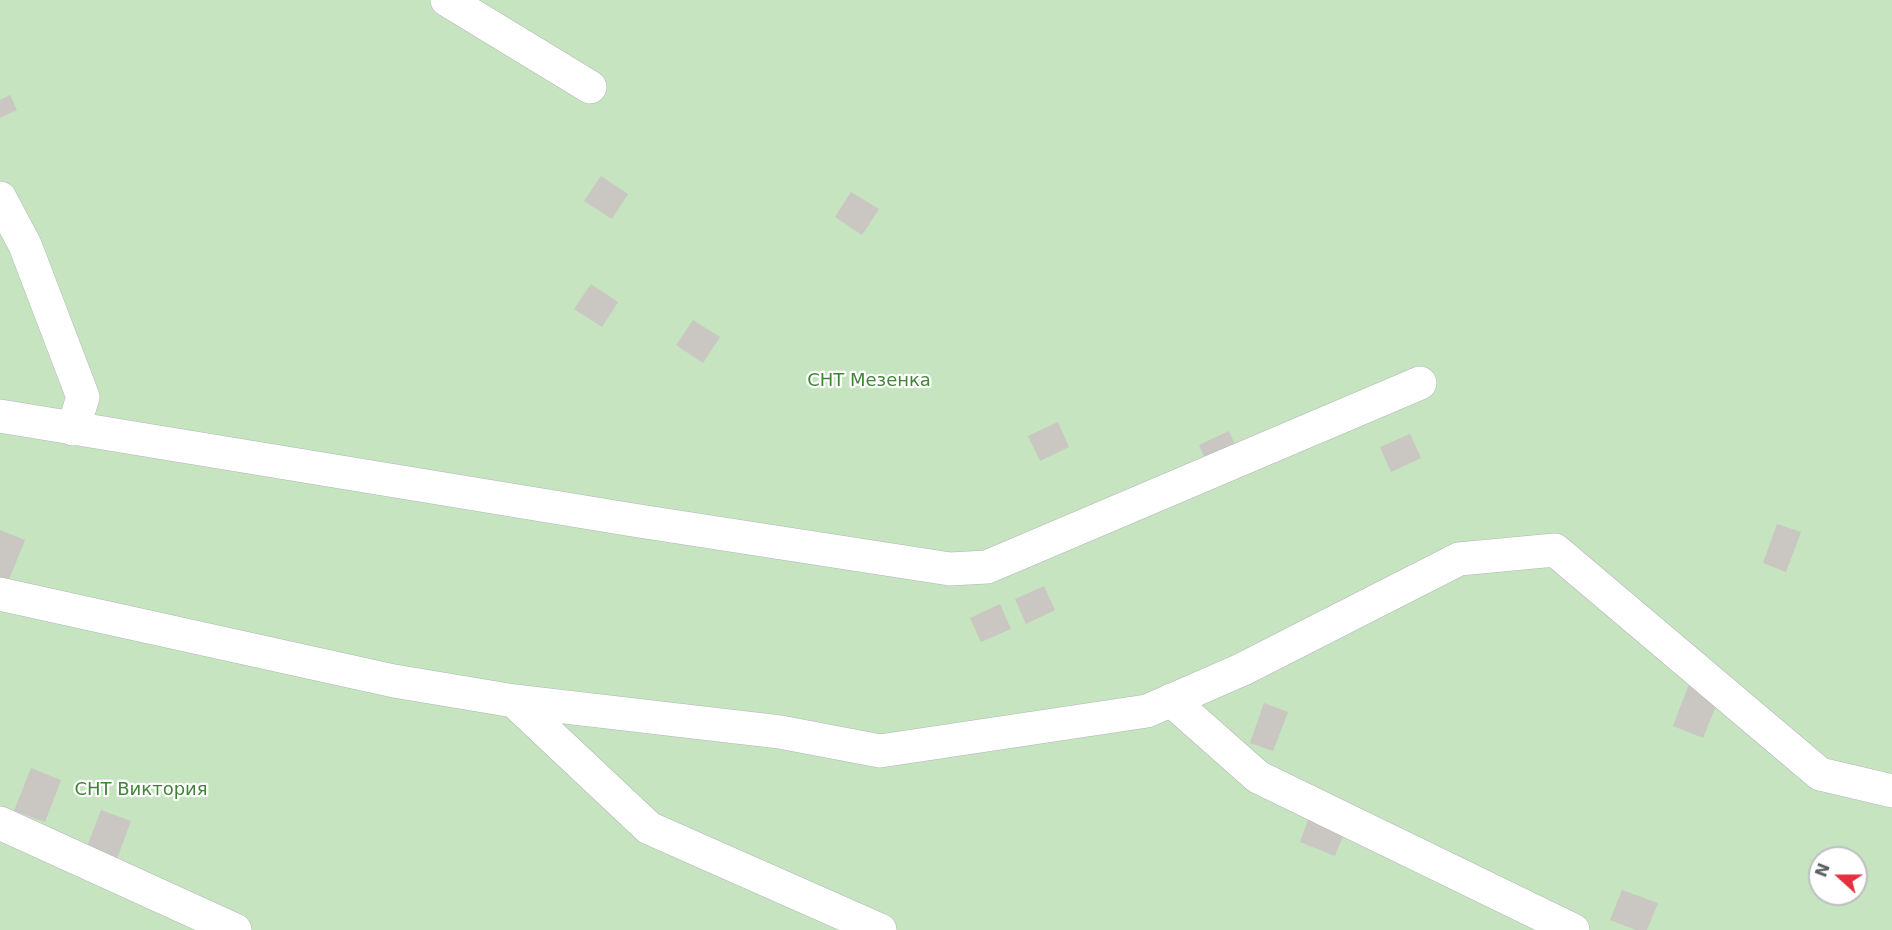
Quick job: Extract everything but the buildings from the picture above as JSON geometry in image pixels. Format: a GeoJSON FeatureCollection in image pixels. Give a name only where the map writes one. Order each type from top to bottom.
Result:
{"type":"FeatureCollection","features":[{"type":"Feature","properties":{"kind":"street"},"geometry":{"type":"LineString","coordinates":[[447,0],[590,87]]}},
{"type":"Feature","properties":{"kind":"street"},"geometry":{"type":"LineString","coordinates":[[0,198],[25,245],[82,397],[73,429]]}},
{"type":"Feature","properties":{"kind":"street"},"geometry":{"type":"LineString","coordinates":[[0,416],[950,569],[987,567],[1420,383]]}},
{"type":"Feature","properties":{"kind":"street"},"geometry":{"type":"LineString","coordinates":[[0,594],[393,681],[514,701],[780,732],[880,751],[1147,711],[1243,669],[1460,559],[1555,550],[1820,774],[1892,790]]}},
{"type":"Feature","properties":{"kind":"street"},"geometry":{"type":"LineString","coordinates":[[1171,700],[1258,777],[1573,930]]}},
{"type":"Feature","properties":{"kind":"street"},"geometry":{"type":"LineString","coordinates":[[514,701],[649,828],[880,930]]}},
{"type":"Feature","properties":{"kind":"street"},"geometry":{"type":"LineString","coordinates":[[0,823],[235,930]]}},
{"type":"Feature","properties":{"kind":"green space","name":"СНТ Мезенка"},"geometry":{"type":"Polygon","coordinates":[[[0,0],[1892,0],[1892,930],[0,930],[0,0]]]}},
{"type":"Feature","properties":{"kind":"park label","name":"СНТ Виктория"},"geometry":{"type":"Point","coordinates":[141,790]}}]}
